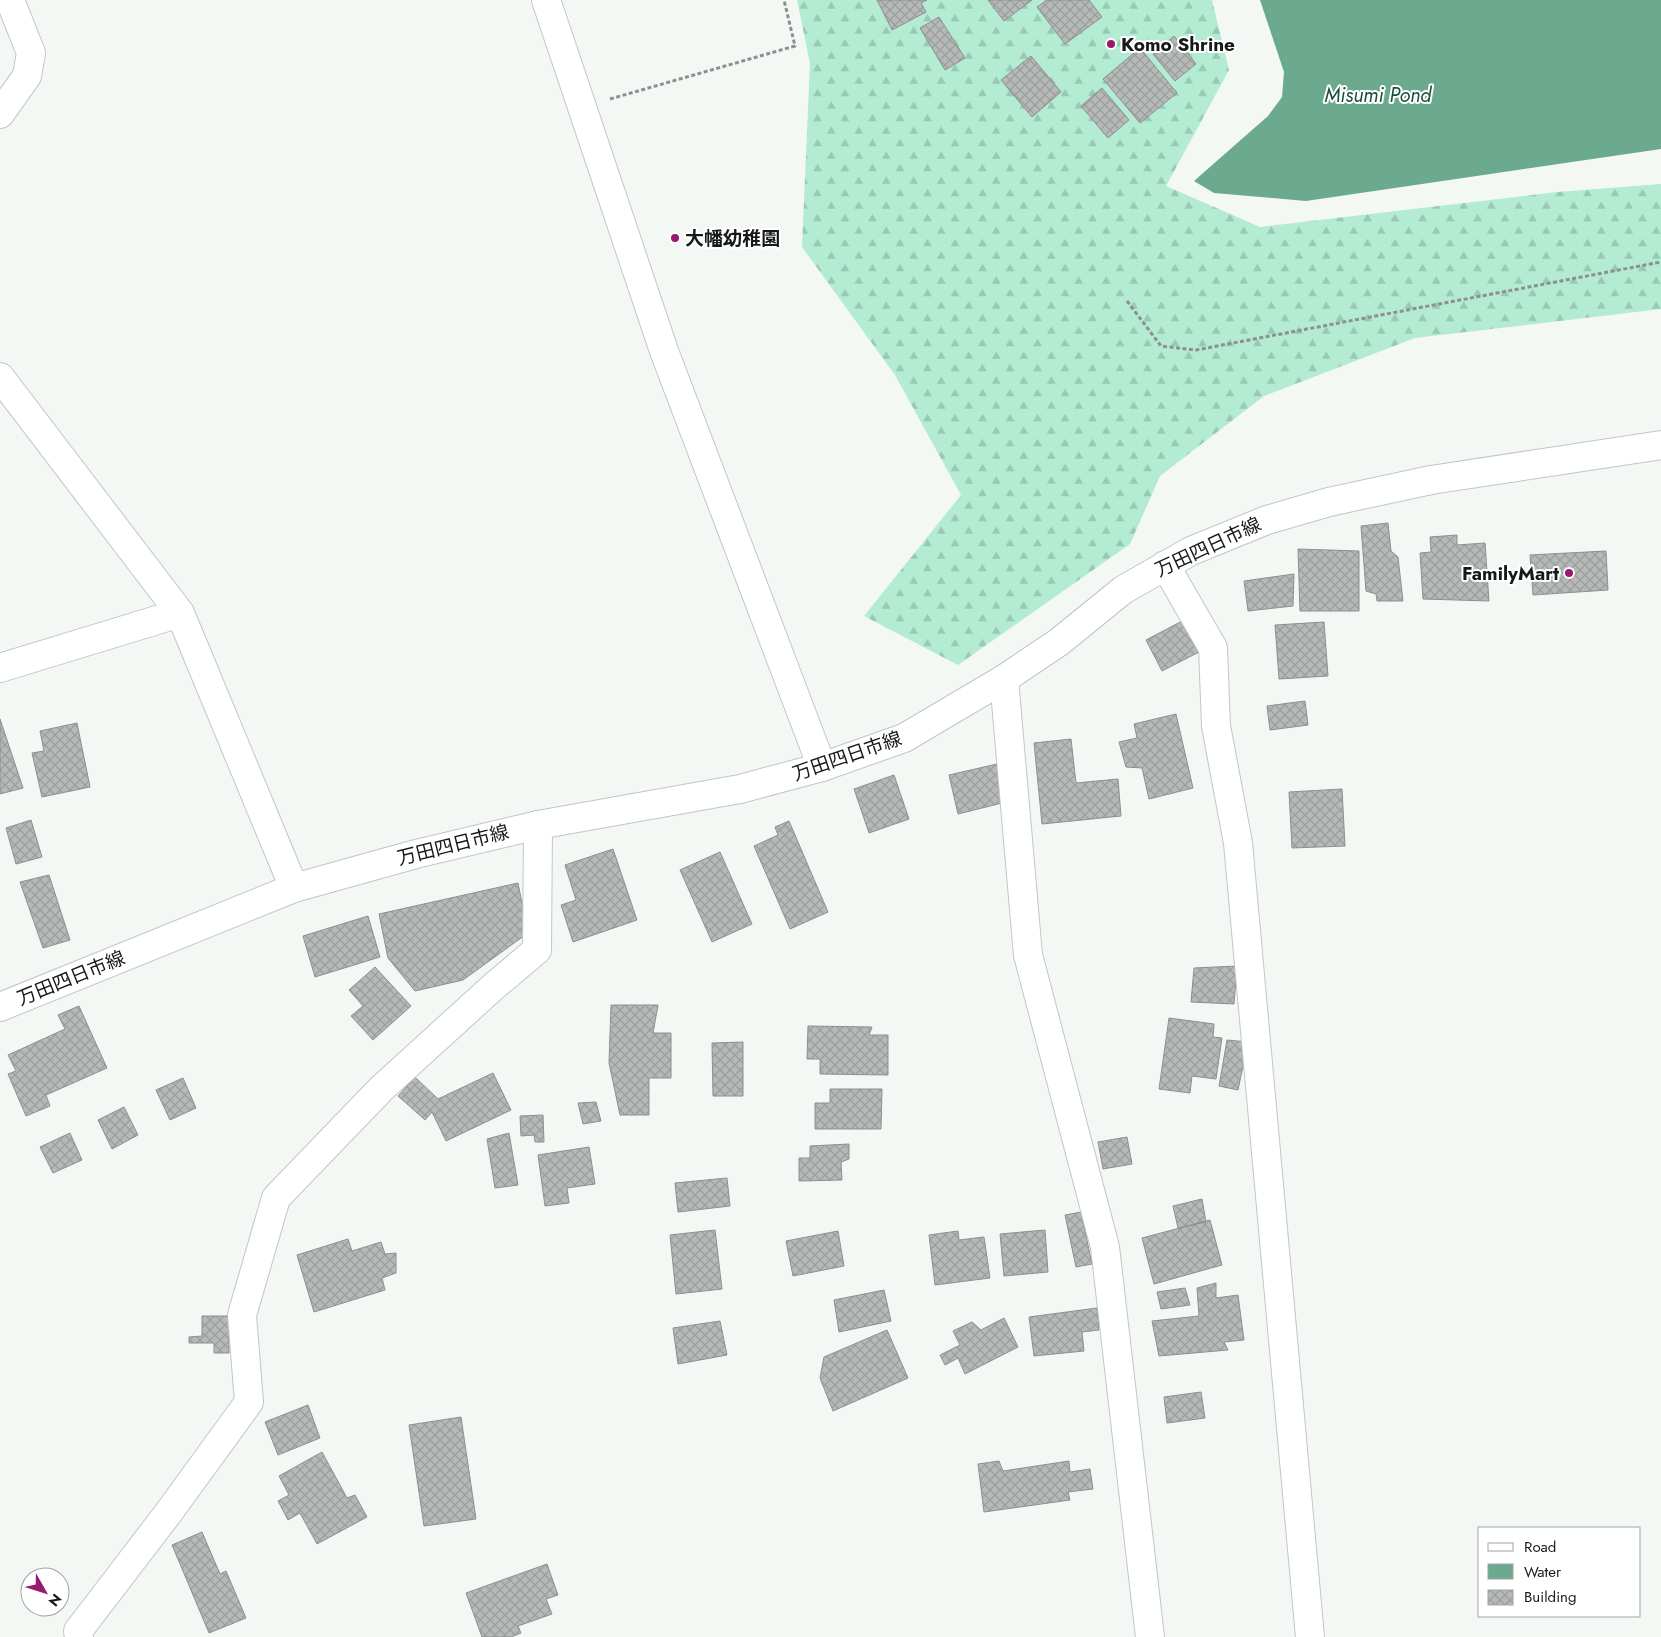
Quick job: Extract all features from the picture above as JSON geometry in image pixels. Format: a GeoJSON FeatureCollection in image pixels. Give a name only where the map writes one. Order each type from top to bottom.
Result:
{"type":"FeatureCollection","features":[{"type":"Feature","properties":{"kind":"street"},"geometry":{"type":"LineString","coordinates":[[0,114],[27,76],[31,53],[10,0]]}},
{"type":"Feature","properties":{"kind":"street"},"geometry":{"type":"LineString","coordinates":[[546,0],[664,351],[822,767]]}},
{"type":"Feature","properties":{"kind":"street"},"geometry":{"type":"LineString","coordinates":[[0,377],[180,613],[294,888]]}},
{"type":"Feature","properties":{"kind":"street","name":"万田四日市線"},"geometry":{"type":"LineString","coordinates":[[0,1007],[294,888],[416,854],[538,824],[740,789],[822,767],[904,738],[1004,679],[1059,642],[1123,590],[1191,551],[1266,520],[1329,502],[1431,480],[1661,445]]}},
{"type":"Feature","properties":{"kind":"street"},"geometry":{"type":"LineString","coordinates":[[1165,566],[1213,648],[1216,726],[1239,853],[1310,1637]]}},
{"type":"Feature","properties":{"kind":"street"},"geometry":{"type":"LineString","coordinates":[[0,668],[180,613]]}},
{"type":"Feature","properties":{"kind":"street"},"geometry":{"type":"LineString","coordinates":[[1004,679],[1028,954],[1105,1247],[1150,1637]]}},
{"type":"Feature","properties":{"kind":"street"},"geometry":{"type":"LineString","coordinates":[[79,1637],[78,1631],[170,1512],[249,1402],[242,1315],[276,1198],[380,1089],[537,950],[538,824]]}},
{"type":"Feature","properties":{"kind":"path"},"geometry":{"type":"LineString","coordinates":[[582,107],[795,46],[784,0]]}},
{"type":"Feature","properties":{"kind":"path"},"geometry":{"type":"LineString","coordinates":[[1127,301],[1162,346],[1196,350],[1661,262]]}},
{"type":"Feature","properties":{"kind":"green space"},"geometry":{"type":"Polygon","coordinates":[[[797,0],[1212,0],[1229,70],[1166,186],[1260,227],[1557,192],[1661,184],[1661,309],[1415,338],[1264,396],[1160,476],[1130,544],[958,665],[864,616],[961,495],[895,375],[802,247],[810,63],[797,0]]]}},
{"type":"Feature","properties":{"kind":"water","name":"Misumi Pond"},"geometry":{"type":"Polygon","coordinates":[[[1260,0],[1661,0],[1661,149],[1306,201],[1214,193],[1194,181],[1268,116],[1282,97],[1284,72],[1260,0]]]}},
{"type":"Feature","properties":{"kind":"building"},"geometry":{"type":"Polygon","coordinates":[[[877,0],[927,0],[921,3],[926,12],[892,30],[877,0]]]}},
{"type":"Feature","properties":{"kind":"building"},"geometry":{"type":"Polygon","coordinates":[[[988,0],[1032,0],[1004,21],[988,0]]]}},
{"type":"Feature","properties":{"kind":"building"},"geometry":{"type":"Polygon","coordinates":[[[1045,0],[1089,0],[1102,17],[1065,44],[1037,7],[1045,0]]]}},
{"type":"Feature","properties":{"kind":"building"},"geometry":{"type":"Polygon","coordinates":[[[939,17],[965,58],[945,70],[920,28],[939,17]]]}},
{"type":"Feature","properties":{"kind":"building"},"geometry":{"type":"Polygon","coordinates":[[[1174,36],[1196,64],[1175,81],[1153,54],[1174,36]]]}},
{"type":"Feature","properties":{"kind":"building"},"geometry":{"type":"Polygon","coordinates":[[[1140,48],[1177,93],[1140,123],[1103,79],[1140,48]]]}},
{"type":"Feature","properties":{"kind":"building"},"geometry":{"type":"Polygon","coordinates":[[[1031,56],[1061,92],[1032,117],[1001,80],[1031,56]]]}},
{"type":"Feature","properties":{"kind":"building"},"geometry":{"type":"Polygon","coordinates":[[[1102,88],[1129,120],[1108,138],[1081,106],[1102,88]]]}},
{"type":"Feature","properties":{"kind":"building"},"geometry":{"type":"Polygon","coordinates":[[[1388,523],[1391,551],[1398,557],[1403,601],[1377,601],[1376,594],[1366,591],[1361,526],[1388,523]]]}},
{"type":"Feature","properties":{"kind":"building"},"geometry":{"type":"Polygon","coordinates":[[[1457,535],[1457,545],[1485,543],[1489,601],[1423,599],[1420,553],[1431,552],[1430,537],[1457,535]]]}},
{"type":"Feature","properties":{"kind":"building"},"geometry":{"type":"Polygon","coordinates":[[[1298,549],[1359,551],[1359,611],[1300,611],[1298,549]]]}},
{"type":"Feature","properties":{"kind":"building","name":"FamilyMart"},"geometry":{"type":"Polygon","coordinates":[[[1606,551],[1608,590],[1533,595],[1530,555],[1606,551]]]}},
{"type":"Feature","properties":{"kind":"building"},"geometry":{"type":"Polygon","coordinates":[[[1294,574],[1293,606],[1248,611],[1244,581],[1294,574]]]}},
{"type":"Feature","properties":{"kind":"building"},"geometry":{"type":"Polygon","coordinates":[[[1186,619],[1201,651],[1162,671],[1146,640],[1186,619]]]}},
{"type":"Feature","properties":{"kind":"building"},"geometry":{"type":"Polygon","coordinates":[[[1324,622],[1328,676],[1279,679],[1275,625],[1324,622]]]}},
{"type":"Feature","properties":{"kind":"building"},"geometry":{"type":"Polygon","coordinates":[[[1305,701],[1308,725],[1270,730],[1267,706],[1305,701]]]}},
{"type":"Feature","properties":{"kind":"building"},"geometry":{"type":"Polygon","coordinates":[[[1176,714],[1193,788],[1149,799],[1142,768],[1126,767],[1119,742],[1137,738],[1134,724],[1176,714]]]}},
{"type":"Feature","properties":{"kind":"building"},"geometry":{"type":"Polygon","coordinates":[[[0,719],[23,788],[0,794],[0,719]]]}},
{"type":"Feature","properties":{"kind":"building"},"geometry":{"type":"Polygon","coordinates":[[[77,723],[90,787],[42,797],[32,753],[44,751],[40,731],[77,723]]]}},
{"type":"Feature","properties":{"kind":"building"},"geometry":{"type":"Polygon","coordinates":[[[1071,739],[1076,783],[1118,779],[1121,816],[1042,824],[1034,743],[1071,739]]]}},
{"type":"Feature","properties":{"kind":"building"},"geometry":{"type":"Polygon","coordinates":[[[997,764],[1006,802],[958,814],[949,775],[997,764]]]}},
{"type":"Feature","properties":{"kind":"building"},"geometry":{"type":"Polygon","coordinates":[[[894,775],[909,819],[869,833],[854,789],[894,775]]]}},
{"type":"Feature","properties":{"kind":"building"},"geometry":{"type":"Polygon","coordinates":[[[1342,789],[1345,846],[1292,848],[1289,792],[1342,789]]]}},
{"type":"Feature","properties":{"kind":"building"},"geometry":{"type":"Polygon","coordinates":[[[31,820],[42,857],[16,864],[6,828],[31,820]]]}},
{"type":"Feature","properties":{"kind":"building"},"geometry":{"type":"Polygon","coordinates":[[[789,821],[828,912],[790,929],[754,846],[778,835],[775,827],[789,821]]]}},
{"type":"Feature","properties":{"kind":"building"},"geometry":{"type":"Polygon","coordinates":[[[613,849],[637,920],[573,942],[561,905],[576,900],[565,865],[613,849]]]}},
{"type":"Feature","properties":{"kind":"building"},"geometry":{"type":"Polygon","coordinates":[[[720,852],[752,924],[712,942],[680,870],[720,852]]]}},
{"type":"Feature","properties":{"kind":"building"},"geometry":{"type":"Polygon","coordinates":[[[49,875],[70,940],[43,948],[20,882],[49,875]]]}},
{"type":"Feature","properties":{"kind":"building"},"geometry":{"type":"Polygon","coordinates":[[[518,883],[528,933],[463,980],[415,991],[388,958],[379,914],[518,883]]]}},
{"type":"Feature","properties":{"kind":"building"},"geometry":{"type":"Polygon","coordinates":[[[368,916],[380,957],[315,977],[303,936],[368,916]]]}},
{"type":"Feature","properties":{"kind":"building"},"geometry":{"type":"Polygon","coordinates":[[[1237,966],[1234,1004],[1191,1002],[1194,968],[1237,966]]]}},
{"type":"Feature","properties":{"kind":"building"},"geometry":{"type":"Polygon","coordinates":[[[375,967],[411,1006],[373,1040],[351,1016],[363,1006],[349,990],[375,967]]]}},
{"type":"Feature","properties":{"kind":"building"},"geometry":{"type":"Polygon","coordinates":[[[611,1005],[658,1005],[653,1033],[671,1033],[671,1078],[649,1078],[649,1115],[620,1115],[609,1063],[611,1005]]]}},
{"type":"Feature","properties":{"kind":"building"},"geometry":{"type":"Polygon","coordinates":[[[79,1006],[107,1068],[46,1095],[50,1106],[26,1116],[8,1074],[16,1071],[8,1055],[65,1029],[58,1015],[79,1006]]]}},
{"type":"Feature","properties":{"kind":"building"},"geometry":{"type":"Polygon","coordinates":[[[1169,1018],[1214,1024],[1213,1037],[1222,1038],[1216,1079],[1192,1076],[1190,1093],[1159,1089],[1169,1018]]]}},
{"type":"Feature","properties":{"kind":"building"},"geometry":{"type":"Polygon","coordinates":[[[808,1026],[872,1027],[869,1035],[888,1035],[888,1075],[820,1074],[820,1059],[807,1059],[808,1026]]]}},
{"type":"Feature","properties":{"kind":"building"},"geometry":{"type":"Polygon","coordinates":[[[1227,1040],[1248,1042],[1238,1090],[1219,1086],[1227,1040]]]}},
{"type":"Feature","properties":{"kind":"building"},"geometry":{"type":"Polygon","coordinates":[[[743,1042],[743,1096],[713,1096],[712,1043],[743,1042]]]}},
{"type":"Feature","properties":{"kind":"building"},"geometry":{"type":"Polygon","coordinates":[[[493,1073],[511,1110],[446,1141],[432,1112],[425,1120],[398,1096],[415,1077],[438,1099],[493,1073]]]}},
{"type":"Feature","properties":{"kind":"building"},"geometry":{"type":"Polygon","coordinates":[[[183,1078],[196,1108],[170,1120],[156,1090],[183,1078]]]}},
{"type":"Feature","properties":{"kind":"building"},"geometry":{"type":"Polygon","coordinates":[[[830,1089],[882,1089],[881,1129],[815,1129],[815,1103],[830,1103],[830,1089]]]}},
{"type":"Feature","properties":{"kind":"building"},"geometry":{"type":"Polygon","coordinates":[[[596,1102],[601,1121],[583,1124],[578,1103],[596,1102]]]}},
{"type":"Feature","properties":{"kind":"building"},"geometry":{"type":"Polygon","coordinates":[[[124,1107],[138,1135],[112,1149],[98,1120],[124,1107]]]}},
{"type":"Feature","properties":{"kind":"building"},"geometry":{"type":"Polygon","coordinates":[[[543,1115],[544,1142],[535,1142],[534,1135],[521,1136],[520,1116],[543,1115]]]}},
{"type":"Feature","properties":{"kind":"building"},"geometry":{"type":"Polygon","coordinates":[[[70,1133],[82,1160],[53,1173],[40,1147],[70,1133]]]}},
{"type":"Feature","properties":{"kind":"building"},"geometry":{"type":"Polygon","coordinates":[[[509,1133],[518,1185],[495,1188],[487,1139],[509,1133]]]}},
{"type":"Feature","properties":{"kind":"building"},"geometry":{"type":"Polygon","coordinates":[[[1127,1137],[1132,1164],[1103,1169],[1098,1142],[1127,1137]]]}},
{"type":"Feature","properties":{"kind":"building"},"geometry":{"type":"Polygon","coordinates":[[[849,1144],[849,1159],[841,1162],[842,1180],[799,1181],[799,1158],[810,1158],[810,1146],[849,1144]]]}},
{"type":"Feature","properties":{"kind":"building"},"geometry":{"type":"Polygon","coordinates":[[[589,1147],[595,1184],[567,1188],[569,1203],[545,1206],[538,1155],[589,1147]]]}},
{"type":"Feature","properties":{"kind":"building"},"geometry":{"type":"Polygon","coordinates":[[[727,1178],[730,1206],[678,1212],[675,1183],[727,1178]]]}},
{"type":"Feature","properties":{"kind":"building"},"geometry":{"type":"Polygon","coordinates":[[[1202,1199],[1206,1222],[1178,1228],[1173,1206],[1202,1199]]]}},
{"type":"Feature","properties":{"kind":"building"},"geometry":{"type":"Polygon","coordinates":[[[1081,1212],[1092,1264],[1076,1267],[1065,1215],[1081,1212]]]}},
{"type":"Feature","properties":{"kind":"building"},"geometry":{"type":"Polygon","coordinates":[[[1210,1220],[1222,1265],[1154,1284],[1142,1238],[1210,1220]]]}},
{"type":"Feature","properties":{"kind":"building"},"geometry":{"type":"Polygon","coordinates":[[[715,1230],[722,1289],[676,1294],[670,1235],[715,1230]]]}},
{"type":"Feature","properties":{"kind":"building"},"geometry":{"type":"Polygon","coordinates":[[[1045,1230],[1048,1272],[1004,1276],[1000,1234],[1045,1230]]]}},
{"type":"Feature","properties":{"kind":"building"},"geometry":{"type":"Polygon","coordinates":[[[838,1231],[844,1266],[793,1276],[786,1241],[838,1231]]]}},
{"type":"Feature","properties":{"kind":"building"},"geometry":{"type":"Polygon","coordinates":[[[958,1231],[959,1240],[984,1237],[990,1278],[935,1285],[929,1235],[958,1231]]]}},
{"type":"Feature","properties":{"kind":"building"},"geometry":{"type":"Polygon","coordinates":[[[348,1239],[352,1251],[381,1242],[385,1254],[396,1253],[396,1273],[382,1278],[385,1290],[314,1312],[297,1255],[348,1239]]]}},
{"type":"Feature","properties":{"kind":"building"},"geometry":{"type":"Polygon","coordinates":[[[1216,1283],[1216,1298],[1238,1295],[1244,1340],[1224,1342],[1228,1350],[1159,1356],[1152,1321],[1199,1316],[1197,1288],[1216,1283]]]}},
{"type":"Feature","properties":{"kind":"building"},"geometry":{"type":"Polygon","coordinates":[[[1185,1288],[1190,1305],[1161,1309],[1157,1292],[1185,1288]]]}},
{"type":"Feature","properties":{"kind":"building"},"geometry":{"type":"Polygon","coordinates":[[[884,1290],[891,1321],[839,1332],[834,1300],[884,1290]]]}},
{"type":"Feature","properties":{"kind":"building"},"geometry":{"type":"Polygon","coordinates":[[[1097,1308],[1099,1330],[1082,1332],[1084,1351],[1034,1356],[1029,1317],[1097,1308]]]}},
{"type":"Feature","properties":{"kind":"building"},"geometry":{"type":"Polygon","coordinates":[[[202,1316],[229,1316],[229,1353],[214,1353],[214,1343],[189,1343],[189,1337],[202,1336],[202,1316]]]}},
{"type":"Feature","properties":{"kind":"building"},"geometry":{"type":"Polygon","coordinates":[[[1004,1318],[1018,1347],[965,1374],[958,1358],[945,1365],[940,1355],[960,1345],[953,1331],[972,1322],[981,1330],[1004,1318]]]}},
{"type":"Feature","properties":{"kind":"building"},"geometry":{"type":"Polygon","coordinates":[[[720,1321],[727,1355],[678,1364],[673,1328],[720,1321]]]}},
{"type":"Feature","properties":{"kind":"building"},"geometry":{"type":"Polygon","coordinates":[[[887,1330],[908,1378],[833,1411],[820,1378],[824,1357],[887,1330]]]}},
{"type":"Feature","properties":{"kind":"building"},"geometry":{"type":"Polygon","coordinates":[[[1201,1392],[1205,1418],[1167,1423],[1164,1397],[1201,1392]]]}},
{"type":"Feature","properties":{"kind":"building"},"geometry":{"type":"Polygon","coordinates":[[[308,1405],[320,1438],[278,1455],[265,1422],[308,1405]]]}},
{"type":"Feature","properties":{"kind":"building"},"geometry":{"type":"Polygon","coordinates":[[[461,1417],[476,1519],[424,1526],[409,1425],[461,1417]]]}},
{"type":"Feature","properties":{"kind":"building"},"geometry":{"type":"Polygon","coordinates":[[[322,1452],[347,1498],[355,1495],[367,1517],[317,1544],[300,1513],[288,1520],[278,1501],[289,1495],[279,1476],[322,1452]]]}},
{"type":"Feature","properties":{"kind":"building"},"geometry":{"type":"Polygon","coordinates":[[[999,1461],[1003,1471],[1069,1461],[1070,1472],[1090,1469],[1093,1489],[1068,1492],[1070,1500],[984,1512],[978,1464],[999,1461]]]}},
{"type":"Feature","properties":{"kind":"building"},"geometry":{"type":"Polygon","coordinates":[[[202,1532],[220,1574],[226,1571],[246,1618],[209,1633],[172,1545],[202,1532]]]}},
{"type":"Feature","properties":{"kind":"building"},"geometry":{"type":"Polygon","coordinates":[[[547,1564],[558,1595],[546,1599],[552,1614],[518,1626],[521,1633],[511,1637],[482,1637],[466,1593],[547,1564]]]}},
{"type":"Feature","properties":{"kind":"place","name":"Komo Shrine"},"geometry":{"type":"Point","coordinates":[1111,44]}},
{"type":"Feature","properties":{"kind":"place","name":"大幡幼稚園"},"geometry":{"type":"Point","coordinates":[675,238]}},
{"type":"Feature","properties":{"kind":"place","name":"FamilyMart"},"geometry":{"type":"Point","coordinates":[1569,573]}}]}
